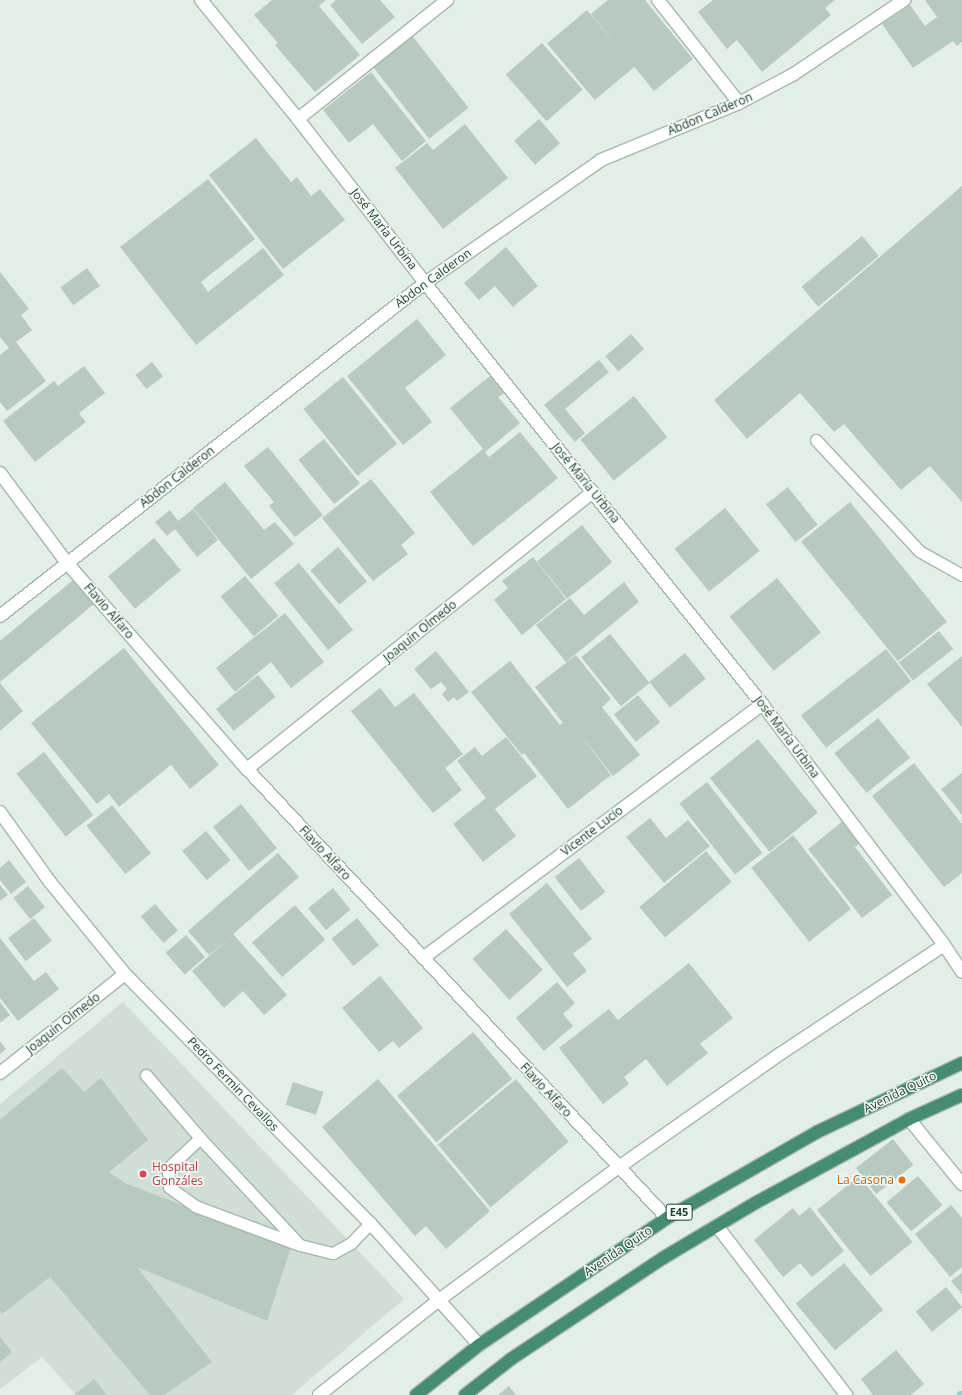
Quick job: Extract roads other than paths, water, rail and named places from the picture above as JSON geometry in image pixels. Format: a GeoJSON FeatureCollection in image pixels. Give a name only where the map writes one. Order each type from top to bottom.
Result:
{"type":"FeatureCollection","features":[{"type":"Feature","properties":{"kind":"highway","name":"Avenida Quito"},"geometry":{"type":"LineString","coordinates":[[416,1395],[479,1345],[667,1218],[818,1132],[962,1063]]}},
{"type":"Feature","properties":{"kind":"highway","name":"E45"},"geometry":{"type":"LineString","coordinates":[[465,1395],[511,1359],[663,1258],[717,1226],[909,1119],[962,1095]]}},
{"type":"Feature","properties":{"kind":"street","name":"José María Urbina"},"geometry":{"type":"LineString","coordinates":[[201,0],[298,119],[425,283],[762,704],[962,972]]}},
{"type":"Feature","properties":{"kind":"street"},"geometry":{"type":"LineString","coordinates":[[298,119],[447,0]]}},
{"type":"Feature","properties":{"kind":"street"},"geometry":{"type":"LineString","coordinates":[[658,0],[739,102]]}},
{"type":"Feature","properties":{"kind":"street","name":"Abdon Calderon"},"geometry":{"type":"LineString","coordinates":[[0,616],[425,283],[601,160],[739,102],[794,74],[904,0]]}},
{"type":"Feature","properties":{"kind":"street","name":"Flavio Alfaro"},"geometry":{"type":"LineString","coordinates":[[0,473],[67,563],[247,769],[667,1218]]}},
{"type":"Feature","properties":{"kind":"street","name":"Joaquín Olmedo"},"geometry":{"type":"LineString","coordinates":[[247,769],[593,492]]}},
{"type":"Feature","properties":{"kind":"street","name":"Vicente Lucio"},"geometry":{"type":"LineString","coordinates":[[423,958],[762,704]]}},
{"type":"Feature","properties":{"kind":"street","name":"Pedro Fermin Cevallos"},"geometry":{"type":"LineString","coordinates":[[0,812],[50,882],[126,974],[370,1223],[479,1345]]}},
{"type":"Feature","properties":{"kind":"street"},"geometry":{"type":"LineString","coordinates":[[319,1395],[439,1300],[619,1167],[780,1054],[944,946]]}},
{"type":"Feature","properties":{"kind":"street","name":"Joaquín Olmedo"},"geometry":{"type":"LineString","coordinates":[[0,1073],[126,974]]}},
{"type":"Feature","properties":{"kind":"street"},"geometry":{"type":"LineString","coordinates":[[909,1119],[962,1184]]}},
{"type":"Feature","properties":{"kind":"street"},"geometry":{"type":"LineString","coordinates":[[717,1226],[846,1395]]}},
{"type":"Feature","properties":{"kind":"lane"},"geometry":{"type":"LineString","coordinates":[[816,440],[919,551],[962,575]]}},
{"type":"Feature","properties":{"kind":"lane"},"geometry":{"type":"LineString","coordinates":[[146,1076],[200,1138],[300,1245]]}},
{"type":"Feature","properties":{"kind":"lane"},"geometry":{"type":"LineString","coordinates":[[200,1138],[168,1168],[169,1187],[195,1206],[300,1245],[333,1253],[351,1244],[370,1223]]}},
{"type":"Feature","properties":{"kind":"place","name":"Hospital Gonzáles"},"geometry":{"type":"Point","coordinates":[143,1174]}},
{"type":"Feature","properties":{"kind":"place","name":"La Casona"},"geometry":{"type":"Point","coordinates":[902,1180]}}]}
